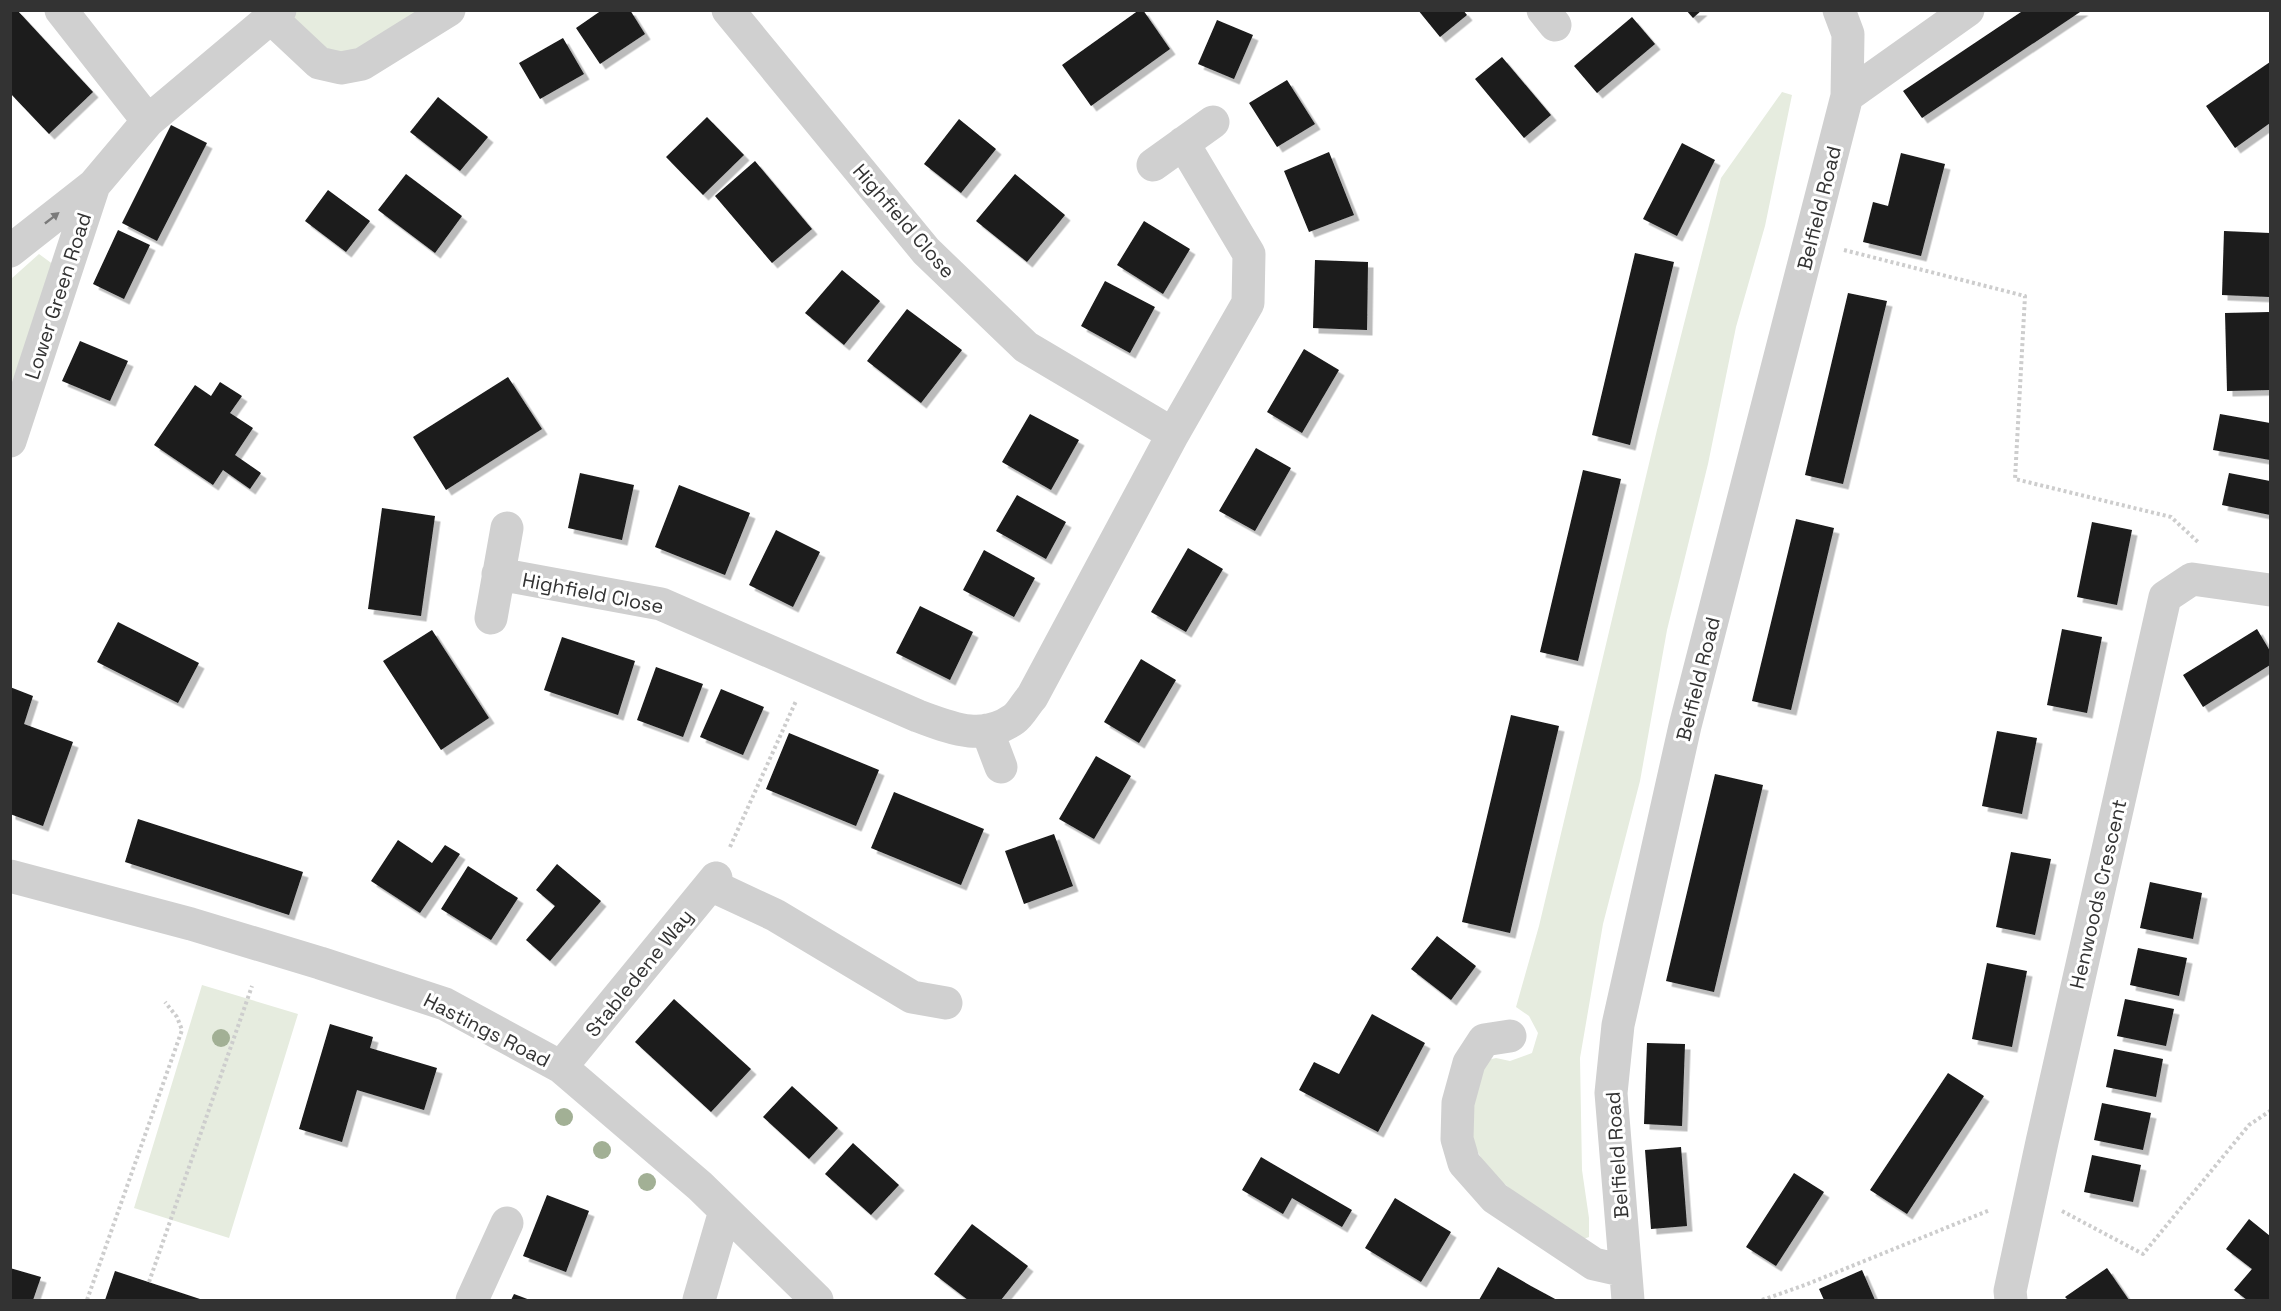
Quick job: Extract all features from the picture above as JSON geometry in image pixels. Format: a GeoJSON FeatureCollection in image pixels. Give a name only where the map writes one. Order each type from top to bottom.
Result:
{"type":"FeatureCollection","features":[{"type":"Feature","properties":{"kind":"street"},"geometry":{"type":"LineString","coordinates":[[61,10],[148,121]]}},
{"type":"Feature","properties":{"kind":"street"},"geometry":{"type":"LineString","coordinates":[[275,14],[319,63],[341,68],[362,64],[449,10]]}},
{"type":"Feature","properties":{"kind":"street","name":"Highfield Close"},"geometry":{"type":"LineString","coordinates":[[728,10],[926,251],[1026,347],[1173,434]]}},
{"type":"Feature","properties":{"kind":"street","name":"Belfield Road"},"geometry":{"type":"LineString","coordinates":[[1627,1286],[1611,1093],[1617,1024],[1685,726],[1847,96],[1848,34],[1839,10]]}},
{"type":"Feature","properties":{"kind":"street"},"geometry":{"type":"LineString","coordinates":[[1847,96],[1968,10]]}},
{"type":"Feature","properties":{"kind":"street","name":"Lower Green Road"},"geometry":{"type":"LineString","coordinates":[[10,251],[94,185],[148,121],[275,14]]}},
{"type":"Feature","properties":{"kind":"street"},"geometry":{"type":"LineString","coordinates":[[1153,165],[1213,122]]}},
{"type":"Feature","properties":{"kind":"street","name":"Highfield Close"},"geometry":{"type":"LineString","coordinates":[[498,574],[661,604],[810,670],[961,732],[987,730],[1014,718],[1032,697],[1173,434],[1248,303],[1249,254],[1183,143]]}},
{"type":"Feature","properties":{"kind":"street","name":"Lower Green Road"},"geometry":{"type":"LineString","coordinates":[[10,441],[94,185]]}},
{"type":"Feature","properties":{"kind":"street","name":"Highfield Close"},"geometry":{"type":"LineString","coordinates":[[491,618],[507,528]]}},
{"type":"Feature","properties":{"kind":"street","name":"Henwoods Crescent"},"geometry":{"type":"LineString","coordinates":[[2011,1300],[2010,1291],[2030,1194],[2165,597],[2192,579],[2271,590]]}},
{"type":"Feature","properties":{"kind":"street"},"geometry":{"type":"LineString","coordinates":[[987,730],[1001,767]]}},
{"type":"Feature","properties":{"kind":"street"},"geometry":{"type":"LineString","coordinates":[[722,864],[715,887],[775,915],[912,998],[946,1003]]}},
{"type":"Feature","properties":{"kind":"street","name":"Stabledene Way"},"geometry":{"type":"LineString","coordinates":[[561,1067],[722,864]]}},
{"type":"Feature","properties":{"kind":"street","name":"Hastings Road"},"geometry":{"type":"LineString","coordinates":[[10,876],[191,924],[445,1004],[561,1067],[700,1186],[817,1300]]}},
{"type":"Feature","properties":{"kind":"street","name":"Belfield Road"},"geometry":{"type":"LineString","coordinates":[[1510,1035],[1484,1040],[1469,1063],[1458,1103],[1457,1140],[1464,1163],[1495,1198],[1627,1286]]}},
{"type":"Feature","properties":{"kind":"street"},"geometry":{"type":"LineString","coordinates":[[699,1300],[725,1211]]}},
{"type":"Feature","properties":{"kind":"street"},"geometry":{"type":"LineString","coordinates":[[472,1300],[507,1223]]}},
{"type":"Feature","properties":{"kind":"path"},"geometry":{"type":"LineString","coordinates":[[1810,242],[2025,296],[2015,479],[2171,517],[2204,548]]}},
{"type":"Feature","properties":{"kind":"path"},"geometry":{"type":"LineString","coordinates":[[722,864],[810,670]]}},
{"type":"Feature","properties":{"kind":"path"},"geometry":{"type":"LineString","coordinates":[[149,1282],[252,986]]}},
{"type":"Feature","properties":{"kind":"path"},"geometry":{"type":"LineString","coordinates":[[87,1300],[182,1029],[177,1017],[165,1002]]}},
{"type":"Feature","properties":{"kind":"path"},"geometry":{"type":"LineString","coordinates":[[1762,1300],[1805,1285],[2030,1194],[2143,1254],[2249,1125],[2271,1111]]}},
{"type":"Feature","properties":{"kind":"shaded area"},"geometry":{"type":"Polygon","coordinates":[[[280,10],[449,11],[341,68],[280,10]]]}},
{"type":"Feature","properties":{"kind":"shaded area"},"geometry":{"type":"Polygon","coordinates":[[[1782,92],[1792,95],[1765,226],[1736,327],[1708,464],[1667,630],[1640,781],[1603,924],[1580,1058],[1582,1170],[1589,1218],[1589,1237],[1581,1240],[1536,1211],[1487,1169],[1473,1143],[1471,1101],[1483,1061],[1496,1058],[1510,1061],[1532,1053],[1538,1033],[1529,1016],[1516,1007],[1539,926],[1657,430],[1721,178],[1782,92]]]}},
{"type":"Feature","properties":{"kind":"shaded area"},"geometry":{"type":"Polygon","coordinates":[[[39,254],[54,265],[11,385],[11,279],[39,254]]]}},
{"type":"Feature","properties":{"kind":"shaded area"},"geometry":{"type":"Polygon","coordinates":[[[202,985],[298,1014],[229,1238],[134,1208],[202,985]]]}},
{"type":"Feature","properties":{"kind":"building"},"geometry":{"type":"Polygon","coordinates":[[[10,10],[17,10],[93,92],[49,134],[10,93],[10,10]]]}},
{"type":"Feature","properties":{"kind":"building"},"geometry":{"type":"Polygon","coordinates":[[[602,10],[630,10],[645,34],[600,64],[576,28],[602,10]]]}},
{"type":"Feature","properties":{"kind":"building"},"geometry":{"type":"Polygon","coordinates":[[[1139,10],[1143,10],[1170,49],[1091,106],[1062,65],[1139,10]]]}},
{"type":"Feature","properties":{"kind":"building"},"geometry":{"type":"Polygon","coordinates":[[[1418,10],[1463,10],[1467,15],[1440,37],[1418,10]]]}},
{"type":"Feature","properties":{"kind":"building"},"geometry":{"type":"Polygon","coordinates":[[[1686,10],[1702,10],[1693,18],[1686,10]]]}},
{"type":"Feature","properties":{"kind":"building"},"geometry":{"type":"Polygon","coordinates":[[[2024,10],[2083,10],[1922,118],[1903,91],[2024,10]]]}},
{"type":"Feature","properties":{"kind":"building"},"geometry":{"type":"Polygon","coordinates":[[[1632,17],[1655,44],[1597,93],[1574,66],[1632,17]]]}},
{"type":"Feature","properties":{"kind":"building"},"geometry":{"type":"Polygon","coordinates":[[[1217,20],[1253,35],[1234,79],[1198,64],[1217,20]]]}},
{"type":"Feature","properties":{"kind":"building"},"geometry":{"type":"Polygon","coordinates":[[[563,38],[584,74],[540,99],[519,63],[563,38]]]}},
{"type":"Feature","properties":{"kind":"building"},"geometry":{"type":"Polygon","coordinates":[[[1502,57],[1551,115],[1524,138],[1475,79],[1502,57]]]}},
{"type":"Feature","properties":{"kind":"building"},"geometry":{"type":"Polygon","coordinates":[[[2270,62],[2270,123],[2235,148],[2206,106],[2270,62]]]}},
{"type":"Feature","properties":{"kind":"building"},"geometry":{"type":"Polygon","coordinates":[[[1287,80],[1315,124],[1277,147],[1249,103],[1287,80]]]}},
{"type":"Feature","properties":{"kind":"building"},"geometry":{"type":"Polygon","coordinates":[[[438,97],[488,137],[460,171],[410,132],[438,97]]]}},
{"type":"Feature","properties":{"kind":"building"},"geometry":{"type":"Polygon","coordinates":[[[707,117],[744,155],[703,195],[666,157],[707,117]]]}},
{"type":"Feature","properties":{"kind":"building"},"geometry":{"type":"Polygon","coordinates":[[[959,119],[996,149],[961,193],[924,164],[959,119]]]}},
{"type":"Feature","properties":{"kind":"building"},"geometry":{"type":"Polygon","coordinates":[[[171,125],[207,143],[157,241],[122,223],[171,125]]]}},
{"type":"Feature","properties":{"kind":"building"},"geometry":{"type":"Polygon","coordinates":[[[1682,143],[1715,160],[1677,236],[1643,219],[1682,143]]]}},
{"type":"Feature","properties":{"kind":"building"},"geometry":{"type":"Polygon","coordinates":[[[1329,152],[1354,215],[1309,232],[1284,171],[1329,152]]]}},
{"type":"Feature","properties":{"kind":"building"},"geometry":{"type":"Polygon","coordinates":[[[1901,153],[1945,164],[1921,256],[1863,242],[1873,202],[1888,206],[1901,153]]]}},
{"type":"Feature","properties":{"kind":"building"},"geometry":{"type":"Polygon","coordinates":[[[755,161],[812,229],[772,263],[715,196],[755,161]]]}},
{"type":"Feature","properties":{"kind":"building"},"geometry":{"type":"Polygon","coordinates":[[[406,174],[462,216],[435,253],[378,210],[406,174]]]}},
{"type":"Feature","properties":{"kind":"building"},"geometry":{"type":"Polygon","coordinates":[[[1015,174],[1065,215],[1027,262],[976,221],[1015,174]]]}},
{"type":"Feature","properties":{"kind":"building"},"geometry":{"type":"Polygon","coordinates":[[[328,190],[370,221],[346,252],[305,221],[328,190]]]}},
{"type":"Feature","properties":{"kind":"building"},"geometry":{"type":"Polygon","coordinates":[[[1144,221],[1190,249],[1163,294],[1117,265],[1144,221]]]}},
{"type":"Feature","properties":{"kind":"building"},"geometry":{"type":"Polygon","coordinates":[[[118,230],[150,245],[124,299],[93,284],[118,230]]]}},
{"type":"Feature","properties":{"kind":"building"},"geometry":{"type":"Polygon","coordinates":[[[2224,231],[2270,233],[2270,297],[2222,295],[2224,231]]]}},
{"type":"Feature","properties":{"kind":"building"},"geometry":{"type":"Polygon","coordinates":[[[1635,253],[1674,262],[1630,445],[1592,435],[1635,253]]]}},
{"type":"Feature","properties":{"kind":"building"},"geometry":{"type":"Polygon","coordinates":[[[1315,260],[1368,262],[1367,330],[1313,328],[1315,260]]]}},
{"type":"Feature","properties":{"kind":"building"},"geometry":{"type":"Polygon","coordinates":[[[842,270],[880,301],[844,345],[805,313],[842,270]]]}},
{"type":"Feature","properties":{"kind":"building"},"geometry":{"type":"Polygon","coordinates":[[[1105,281],[1155,307],[1130,353],[1081,326],[1105,281]]]}},
{"type":"Feature","properties":{"kind":"building"},"geometry":{"type":"Polygon","coordinates":[[[1848,293],[1887,301],[1843,484],[1805,475],[1848,293]]]}},
{"type":"Feature","properties":{"kind":"building"},"geometry":{"type":"Polygon","coordinates":[[[907,309],[962,350],[921,403],[867,361],[907,309]]]}},
{"type":"Feature","properties":{"kind":"building"},"geometry":{"type":"Polygon","coordinates":[[[2270,312],[2270,390],[2227,391],[2225,313],[2270,312]]]}},
{"type":"Feature","properties":{"kind":"building"},"geometry":{"type":"Polygon","coordinates":[[[80,341],[128,361],[110,401],[62,381],[80,341]]]}},
{"type":"Feature","properties":{"kind":"building"},"geometry":{"type":"Polygon","coordinates":[[[1304,349],[1339,370],[1302,433],[1267,412],[1304,349]]]}},
{"type":"Feature","properties":{"kind":"building"},"geometry":{"type":"Polygon","coordinates":[[[508,377],[542,429],[446,490],[413,437],[508,377]]]}},
{"type":"Feature","properties":{"kind":"building"},"geometry":{"type":"Polygon","coordinates":[[[220,382],[242,396],[230,413],[253,428],[235,455],[261,473],[250,489],[223,470],[213,485],[154,445],[195,385],[211,396],[220,382]]]}},
{"type":"Feature","properties":{"kind":"building"},"geometry":{"type":"Polygon","coordinates":[[[1030,414],[1079,440],[1051,490],[1002,462],[1030,414]]]}},
{"type":"Feature","properties":{"kind":"building"},"geometry":{"type":"Polygon","coordinates":[[[2220,414],[2270,423],[2270,460],[2213,450],[2220,414]]]}},
{"type":"Feature","properties":{"kind":"building"},"geometry":{"type":"Polygon","coordinates":[[[1256,448],[1291,468],[1255,531],[1219,511],[1256,448]]]}},
{"type":"Feature","properties":{"kind":"building"},"geometry":{"type":"Polygon","coordinates":[[[1583,470],[1621,479],[1578,661],[1540,652],[1583,470]]]}},
{"type":"Feature","properties":{"kind":"building"},"geometry":{"type":"Polygon","coordinates":[[[580,473],[634,485],[622,540],[568,528],[580,473]]]}},
{"type":"Feature","properties":{"kind":"building"},"geometry":{"type":"Polygon","coordinates":[[[2229,473],[2270,481],[2270,515],[2222,505],[2229,473]]]}},
{"type":"Feature","properties":{"kind":"building"},"geometry":{"type":"Polygon","coordinates":[[[679,485],[750,513],[725,575],[655,547],[679,485]]]}},
{"type":"Feature","properties":{"kind":"building"},"geometry":{"type":"Polygon","coordinates":[[[1017,495],[1066,522],[1046,559],[996,531],[1017,495]]]}},
{"type":"Feature","properties":{"kind":"building"},"geometry":{"type":"Polygon","coordinates":[[[382,508],[435,516],[421,616],[368,609],[382,508]]]}},
{"type":"Feature","properties":{"kind":"building"},"geometry":{"type":"Polygon","coordinates":[[[1796,519],[1834,528],[1791,710],[1752,701],[1796,519]]]}},
{"type":"Feature","properties":{"kind":"building"},"geometry":{"type":"Polygon","coordinates":[[[2092,522],[2132,530],[2117,605],[2077,597],[2092,522]]]}},
{"type":"Feature","properties":{"kind":"building"},"geometry":{"type":"Polygon","coordinates":[[[776,530],[820,552],[793,607],[749,585],[776,530]]]}},
{"type":"Feature","properties":{"kind":"building"},"geometry":{"type":"Polygon","coordinates":[[[1188,548],[1223,569],[1186,632],[1151,612],[1188,548]]]}},
{"type":"Feature","properties":{"kind":"building"},"geometry":{"type":"Polygon","coordinates":[[[984,550],[1035,578],[1014,617],[963,590],[984,550]]]}},
{"type":"Feature","properties":{"kind":"building"},"geometry":{"type":"Polygon","coordinates":[[[920,606],[973,632],[950,680],[896,653],[920,606]]]}},
{"type":"Feature","properties":{"kind":"building"},"geometry":{"type":"Polygon","coordinates":[[[118,622],[199,663],[178,703],[97,662],[118,622]]]}},
{"type":"Feature","properties":{"kind":"building"},"geometry":{"type":"Polygon","coordinates":[[[2062,629],[2102,637],[2087,713],[2047,705],[2062,629]]]}},
{"type":"Feature","properties":{"kind":"building"},"geometry":{"type":"Polygon","coordinates":[[[2257,629],[2270,651],[2270,665],[2203,707],[2183,675],[2257,629]]]}},
{"type":"Feature","properties":{"kind":"building"},"geometry":{"type":"Polygon","coordinates":[[[432,630],[489,718],[441,750],[383,661],[432,630]]]}},
{"type":"Feature","properties":{"kind":"building"},"geometry":{"type":"Polygon","coordinates":[[[562,637],[635,661],[618,715],[544,690],[562,637]]]}},
{"type":"Feature","properties":{"kind":"building"},"geometry":{"type":"Polygon","coordinates":[[[1141,659],[1176,680],[1139,743],[1104,722],[1141,659]]]}},
{"type":"Feature","properties":{"kind":"building"},"geometry":{"type":"Polygon","coordinates":[[[656,667],[703,684],[683,737],[637,720],[656,667]]]}},
{"type":"Feature","properties":{"kind":"building"},"geometry":{"type":"Polygon","coordinates":[[[10,687],[33,696],[24,724],[73,742],[43,826],[10,814],[10,687]]]}},
{"type":"Feature","properties":{"kind":"building"},"geometry":{"type":"Polygon","coordinates":[[[721,689],[764,707],[743,755],[700,737],[721,689]]]}},
{"type":"Feature","properties":{"kind":"building"},"geometry":{"type":"Polygon","coordinates":[[[1511,715],[1559,726],[1510,933],[1462,922],[1511,715]]]}},
{"type":"Feature","properties":{"kind":"building"},"geometry":{"type":"Polygon","coordinates":[[[1997,731],[2037,738],[2022,814],[1982,806],[1997,731]]]}},
{"type":"Feature","properties":{"kind":"building"},"geometry":{"type":"Polygon","coordinates":[[[789,733],[879,770],[856,826],[766,789],[789,733]]]}},
{"type":"Feature","properties":{"kind":"building"},"geometry":{"type":"Polygon","coordinates":[[[1096,756],[1131,776],[1094,839],[1059,819],[1096,756]]]}},
{"type":"Feature","properties":{"kind":"building"},"geometry":{"type":"Polygon","coordinates":[[[1715,774],[1763,785],[1714,992],[1666,981],[1715,774]]]}},
{"type":"Feature","properties":{"kind":"building"},"geometry":{"type":"Polygon","coordinates":[[[894,792],[984,829],[961,885],[871,848],[894,792]]]}},
{"type":"Feature","properties":{"kind":"building"},"geometry":{"type":"Polygon","coordinates":[[[138,819],[303,872],[289,915],[125,862],[138,819]]]}},
{"type":"Feature","properties":{"kind":"building"},"geometry":{"type":"Polygon","coordinates":[[[1054,834],[1073,886],[1024,904],[1005,851],[1054,834]]]}},
{"type":"Feature","properties":{"kind":"building"},"geometry":{"type":"Polygon","coordinates":[[[398,840],[432,863],[445,845],[460,854],[420,913],[371,881],[398,840]]]}},
{"type":"Feature","properties":{"kind":"building"},"geometry":{"type":"Polygon","coordinates":[[[2011,852],[2051,859],[2035,935],[1996,927],[2011,852]]]}},
{"type":"Feature","properties":{"kind":"building"},"geometry":{"type":"Polygon","coordinates":[[[557,864],[601,901],[550,961],[526,940],[555,906],[536,890],[557,864]]]}},
{"type":"Feature","properties":{"kind":"building"},"geometry":{"type":"Polygon","coordinates":[[[468,866],[518,898],[491,940],[441,909],[468,866]]]}},
{"type":"Feature","properties":{"kind":"building"},"geometry":{"type":"Polygon","coordinates":[[[2150,882],[2202,893],[2193,939],[2140,928],[2150,882]]]}},
{"type":"Feature","properties":{"kind":"building"},"geometry":{"type":"Polygon","coordinates":[[[1437,936],[1476,966],[1451,1000],[1411,969],[1437,936]]]}},
{"type":"Feature","properties":{"kind":"building"},"geometry":{"type":"Polygon","coordinates":[[[2138,948],[2187,958],[2179,996],[2130,985],[2138,948]]]}},
{"type":"Feature","properties":{"kind":"building"},"geometry":{"type":"Polygon","coordinates":[[[1987,963],[2027,971],[2012,1047],[1972,1039],[1987,963]]]}},
{"type":"Feature","properties":{"kind":"building"},"geometry":{"type":"Polygon","coordinates":[[[674,999],[751,1069],[711,1112],[635,1042],[674,999]]]}},
{"type":"Feature","properties":{"kind":"building"},"geometry":{"type":"Polygon","coordinates":[[[2125,999],[2174,1009],[2166,1046],[2117,1036],[2125,999]]]}},
{"type":"Feature","properties":{"kind":"building"},"geometry":{"type":"Polygon","coordinates":[[[1372,1014],[1425,1043],[1378,1132],[1299,1090],[1314,1062],[1339,1074],[1372,1014]]]}},
{"type":"Feature","properties":{"kind":"building"},"geometry":{"type":"Polygon","coordinates":[[[330,1024],[373,1037],[370,1048],[437,1068],[424,1110],[357,1090],[342,1142],[299,1129],[330,1024]]]}},
{"type":"Feature","properties":{"kind":"building"},"geometry":{"type":"Polygon","coordinates":[[[1647,1043],[1685,1044],[1682,1126],[1644,1124],[1647,1043]]]}},
{"type":"Feature","properties":{"kind":"building"},"geometry":{"type":"Polygon","coordinates":[[[2114,1049],[2163,1059],[2156,1097],[2106,1087],[2114,1049]]]}},
{"type":"Feature","properties":{"kind":"building"},"geometry":{"type":"Polygon","coordinates":[[[1948,1073],[1984,1096],[1907,1214],[1870,1190],[1948,1073]]]}},
{"type":"Feature","properties":{"kind":"building"},"geometry":{"type":"Polygon","coordinates":[[[792,1086],[838,1128],[809,1159],[763,1117],[792,1086]]]}},
{"type":"Feature","properties":{"kind":"building"},"geometry":{"type":"Polygon","coordinates":[[[2102,1103],[2151,1113],[2143,1150],[2094,1140],[2102,1103]]]}},
{"type":"Feature","properties":{"kind":"building"},"geometry":{"type":"Polygon","coordinates":[[[853,1143],[899,1185],[871,1215],[825,1174],[853,1143]]]}},
{"type":"Feature","properties":{"kind":"building"},"geometry":{"type":"Polygon","coordinates":[[[1681,1147],[1687,1226],[1651,1229],[1645,1150],[1681,1147]]]}},
{"type":"Feature","properties":{"kind":"building"},"geometry":{"type":"Polygon","coordinates":[[[2092,1155],[2141,1165],[2133,1202],[2084,1192],[2092,1155]]]}},
{"type":"Feature","properties":{"kind":"building"},"geometry":{"type":"Polygon","coordinates":[[[1261,1157],[1352,1210],[1342,1227],[1292,1198],[1283,1214],[1242,1190],[1261,1157]]]}},
{"type":"Feature","properties":{"kind":"building"},"geometry":{"type":"Polygon","coordinates":[[[1794,1173],[1824,1192],[1776,1266],[1746,1247],[1794,1173]]]}},
{"type":"Feature","properties":{"kind":"building"},"geometry":{"type":"Polygon","coordinates":[[[547,1195],[589,1211],[566,1272],[523,1256],[547,1195]]]}},
{"type":"Feature","properties":{"kind":"building"},"geometry":{"type":"Polygon","coordinates":[[[1395,1198],[1451,1232],[1421,1282],[1365,1248],[1395,1198]]]}},
{"type":"Feature","properties":{"kind":"building"},"geometry":{"type":"Polygon","coordinates":[[[2249,1219],[2270,1236],[2270,1300],[2247,1300],[2234,1290],[2252,1269],[2226,1249],[2249,1219]]]}},
{"type":"Feature","properties":{"kind":"building"},"geometry":{"type":"Polygon","coordinates":[[[972,1224],[1028,1266],[1001,1300],[968,1300],[934,1274],[972,1224]]]}},
{"type":"Feature","properties":{"kind":"building"},"geometry":{"type":"Polygon","coordinates":[[[1498,1267],[1531,1286],[1557,1300],[1479,1300],[1498,1267]]]}},
{"type":"Feature","properties":{"kind":"building"},"geometry":{"type":"Polygon","coordinates":[[[10,1268],[41,1277],[33,1300],[10,1300],[10,1268]]]}},
{"type":"Feature","properties":{"kind":"building"},"geometry":{"type":"Polygon","coordinates":[[[2107,1268],[2129,1300],[2068,1300],[2065,1297],[2107,1268]]]}},
{"type":"Feature","properties":{"kind":"building"},"geometry":{"type":"Polygon","coordinates":[[[1862,1270],[1875,1300],[1824,1300],[1819,1289],[1862,1270]]]}},
{"type":"Feature","properties":{"kind":"building"},"geometry":{"type":"Polygon","coordinates":[[[115,1271],[203,1300],[105,1300],[115,1271]]]}},
{"type":"Feature","properties":{"kind":"building"},"geometry":{"type":"Polygon","coordinates":[[[514,1294],[530,1300],[511,1300],[514,1294]]]}}]}
